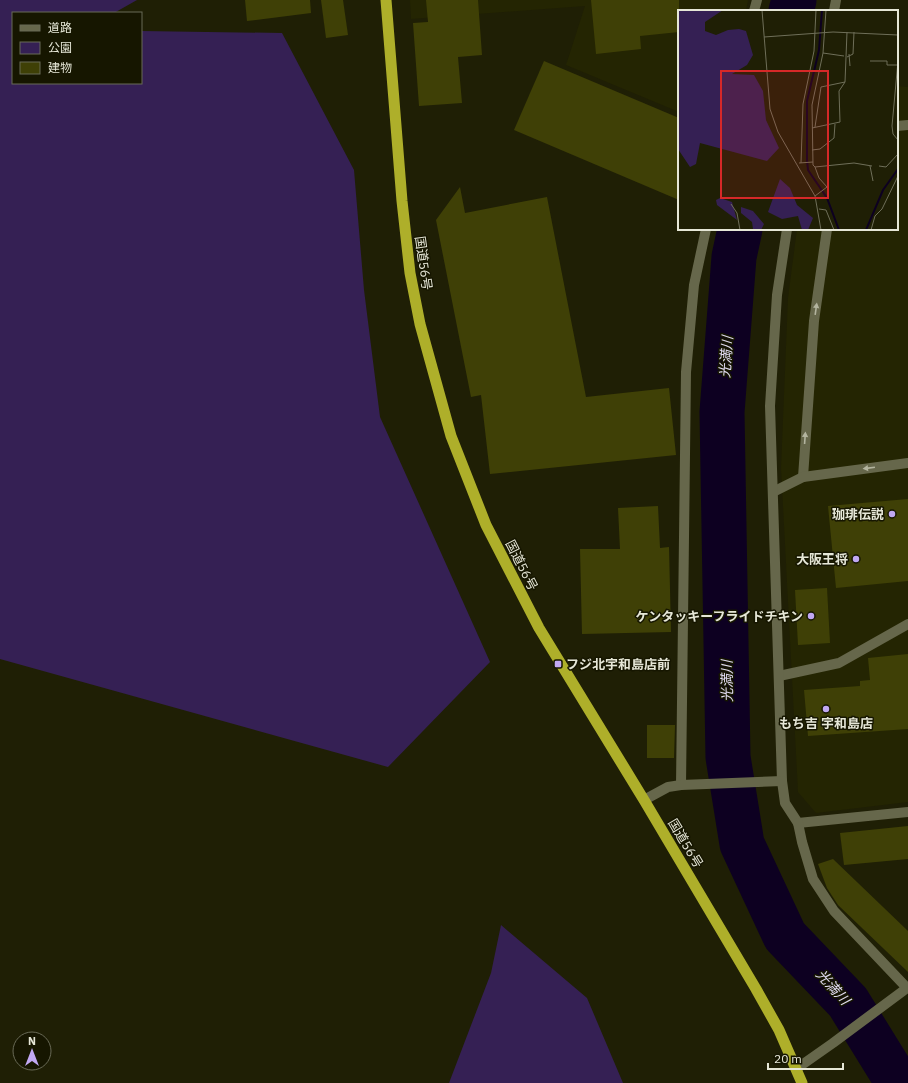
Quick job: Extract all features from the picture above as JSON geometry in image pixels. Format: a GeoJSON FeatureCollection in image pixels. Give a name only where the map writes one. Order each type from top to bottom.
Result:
{"type":"FeatureCollection","features":[{"type":"Feature","properties":{"kind":"highway","name":"国道56号"},"geometry":{"type":"LineString","coordinates":[[386,0],[410,273],[420,324],[451,436],[486,525],[539,628],[644,800],[756,989],[779,1030],[802,1083]]}},
{"type":"Feature","properties":{"kind":"street"},"geometry":{"type":"LineString","coordinates":[[754,10],[757,0]]}},
{"type":"Feature","properties":{"kind":"street"},"geometry":{"type":"LineString","coordinates":[[834,10],[836,0]]}},
{"type":"Feature","properties":{"kind":"street"},"geometry":{"type":"LineString","coordinates":[[898,126],[908,125]]}},
{"type":"Feature","properties":{"kind":"street"},"geometry":{"type":"LineString","coordinates":[[681,784],[686,372],[694,285],[706,230]]}},
{"type":"Feature","properties":{"kind":"street"},"geometry":{"type":"LineString","coordinates":[[787,230],[777,295],[770,406],[782,781],[785,803],[798,823],[813,879],[834,911],[907,988],[834,1043],[796,1069]]}},
{"type":"Feature","properties":{"kind":"street"},"geometry":{"type":"LineString","coordinates":[[803,477],[814,321],[826,230]]}},
{"type":"Feature","properties":{"kind":"street"},"geometry":{"type":"LineString","coordinates":[[773,492],[803,477],[908,463]]}},
{"type":"Feature","properties":{"kind":"street"},"geometry":{"type":"LineString","coordinates":[[779,676],[839,664],[908,624]]}},
{"type":"Feature","properties":{"kind":"street"},"geometry":{"type":"LineString","coordinates":[[644,800],[668,787],[681,784],[696,785],[782,781]]}},
{"type":"Feature","properties":{"kind":"street"},"geometry":{"type":"LineString","coordinates":[[798,823],[908,812]]}},
{"type":"Feature","properties":{"kind":"shaded area"},"geometry":{"type":"Polygon","coordinates":[[[410,0],[748,0],[746,10],[678,10],[678,112],[566,65],[585,6],[411,19],[410,0]]]}},
{"type":"Feature","properties":{"kind":"shaded area"},"geometry":{"type":"Polygon","coordinates":[[[898,86],[908,87],[908,802],[816,813],[798,792],[781,468],[788,298],[797,230],[898,230],[898,86]]]}},
{"type":"Feature","properties":{"kind":"green space"},"geometry":{"type":"Polygon","coordinates":[[[0,0],[137,0],[116,12],[12,12],[12,84],[142,84],[142,31],[282,33],[354,170],[364,290],[380,417],[490,662],[388,767],[0,659],[0,0]]]}},
{"type":"Feature","properties":{"kind":"green space"},"geometry":{"type":"Polygon","coordinates":[[[501,925],[587,998],[623,1083],[449,1083],[491,973],[501,925]]]}},
{"type":"Feature","properties":{"kind":"building"},"geometry":{"type":"Polygon","coordinates":[[[245,0],[310,0],[311,13],[247,21],[245,0]]]}},
{"type":"Feature","properties":{"kind":"building"},"geometry":{"type":"Polygon","coordinates":[[[321,0],[343,0],[348,35],[326,38],[321,0]]]}},
{"type":"Feature","properties":{"kind":"building"},"geometry":{"type":"Polygon","coordinates":[[[426,0],[478,0],[482,55],[458,57],[462,103],[419,106],[413,23],[428,22],[426,0]]]}},
{"type":"Feature","properties":{"kind":"building"},"geometry":{"type":"Polygon","coordinates":[[[591,0],[679,0],[678,32],[640,36],[641,49],[596,54],[591,0]]]}},
{"type":"Feature","properties":{"kind":"building"},"geometry":{"type":"Polygon","coordinates":[[[544,61],[678,118],[678,200],[514,130],[544,61]]]}},
{"type":"Feature","properties":{"kind":"building"},"geometry":{"type":"Polygon","coordinates":[[[460,187],[465,213],[547,197],[586,397],[669,388],[676,455],[490,474],[481,395],[471,397],[436,220],[460,187]]]}},
{"type":"Feature","properties":{"kind":"building"},"geometry":{"type":"Polygon","coordinates":[[[908,499],[908,581],[836,588],[828,506],[908,499]]]}},
{"type":"Feature","properties":{"kind":"building"},"geometry":{"type":"Polygon","coordinates":[[[658,506],[660,548],[669,547],[671,632],[582,634],[580,549],[620,549],[618,508],[658,506]]]}},
{"type":"Feature","properties":{"kind":"building"},"geometry":{"type":"Polygon","coordinates":[[[827,588],[830,643],[798,645],[795,590],[827,588]]]}},
{"type":"Feature","properties":{"kind":"building"},"geometry":{"type":"Polygon","coordinates":[[[908,654],[908,729],[808,736],[804,690],[860,686],[860,681],[870,680],[868,658],[908,654]]]}},
{"type":"Feature","properties":{"kind":"building"},"geometry":{"type":"Polygon","coordinates":[[[647,725],[675,725],[674,758],[647,758],[647,725]]]}},
{"type":"Feature","properties":{"kind":"building"},"geometry":{"type":"Polygon","coordinates":[[[908,826],[908,859],[844,865],[840,833],[908,826]]]}},
{"type":"Feature","properties":{"kind":"building"},"geometry":{"type":"Polygon","coordinates":[[[833,859],[908,931],[908,972],[838,905],[827,888],[818,864],[833,859]]]}},
{"type":"Feature","properties":{"kind":"waterway","name":"光満川"},"geometry":{"type":"LineString","coordinates":[[791,10],[794,0]]}},
{"type":"Feature","properties":{"kind":"waterway","name":"光満川"},"geometry":{"type":"LineString","coordinates":[[740,230],[734,257],[722,412],[728,757],[742,844],[785,936],[848,1002],[898,1083]]}},
{"type":"Feature","properties":{"kind":"place","name":"珈琲伝説"},"geometry":{"type":"Point","coordinates":[892,514]}},
{"type":"Feature","properties":{"kind":"place","name":"大阪王将"},"geometry":{"type":"Point","coordinates":[856,559]}},
{"type":"Feature","properties":{"kind":"place","name":"ケンタッキーフライドチキン"},"geometry":{"type":"Point","coordinates":[811,616]}},
{"type":"Feature","properties":{"kind":"place","name":"フジ北宇和島店前"},"geometry":{"type":"Point","coordinates":[558,664]}},
{"type":"Feature","properties":{"kind":"place","name":"もち吉 宇和島店"},"geometry":{"type":"Point","coordinates":[826,709]}}]}
